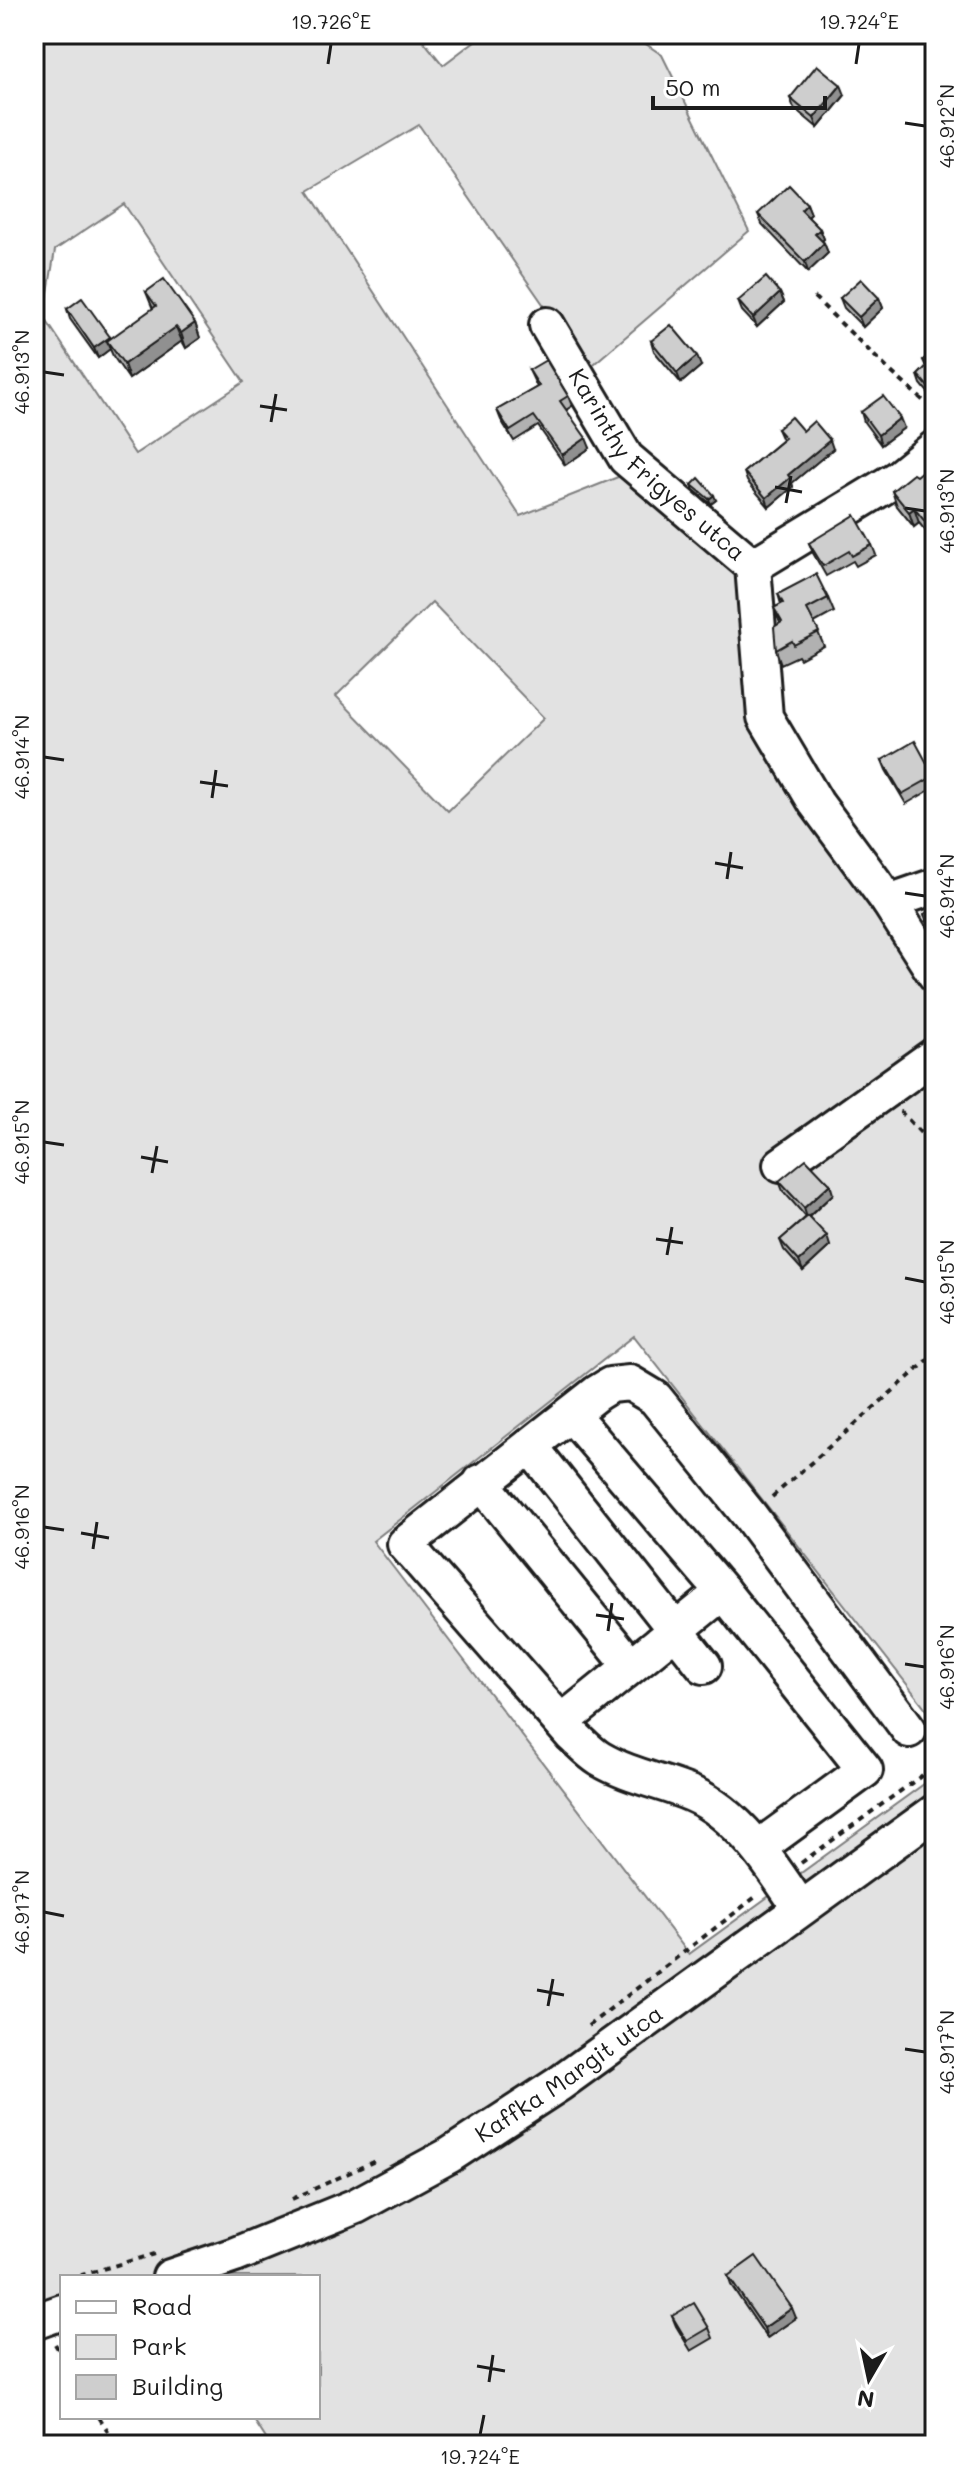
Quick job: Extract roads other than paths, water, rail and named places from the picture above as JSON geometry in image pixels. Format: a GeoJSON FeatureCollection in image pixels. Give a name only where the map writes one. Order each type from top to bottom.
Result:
{"type":"FeatureCollection","features":[{"type":"Feature","properties":{"kind":"street","name":"Karinthy Frigyes utca"},"geometry":{"type":"LineString","coordinates":[[547,325],[626,458],[753,566],[765,717],[816,803],[889,902],[935,974]]}},
{"type":"Feature","properties":{"kind":"street"},"geometry":{"type":"LineString","coordinates":[[753,566],[898,478],[935,448]]}},
{"type":"Feature","properties":{"kind":"street"},"geometry":{"type":"LineString","coordinates":[[889,902],[935,886]]}},
{"type":"Feature","properties":{"kind":"street"},"geometry":{"type":"LineString","coordinates":[[781,1165],[935,1055]]}},
{"type":"Feature","properties":{"kind":"street"},"geometry":{"type":"LineString","coordinates":[[800,1908],[758,1848],[719,1810],[694,1795],[632,1774],[598,1758],[562,1722],[405,1544],[481,1482],[610,1385],[630,1383],[655,1398],[750,1516],[909,1730]]}},
{"type":"Feature","properties":{"kind":"street"},"geometry":{"type":"LineString","coordinates":[[571,1414],[723,1592],[865,1770],[758,1848]]}},
{"type":"Feature","properties":{"kind":"street"},"geometry":{"type":"LineString","coordinates":[[530,1446],[704,1666]]}},
{"type":"Feature","properties":{"kind":"street"},"geometry":{"type":"LineString","coordinates":[[481,1482],[630,1665]]}},
{"type":"Feature","properties":{"kind":"street"},"geometry":{"type":"LineString","coordinates":[[562,1722],[723,1592]]}},
{"type":"Feature","properties":{"kind":"street","name":"Kaffka Margit utca"},"geometry":{"type":"LineString","coordinates":[[165,2264],[235,2255],[356,2206],[450,2155],[559,2084],[935,1812]]}},
{"type":"Feature","properties":{"kind":"street"},"geometry":{"type":"LineString","coordinates":[[34,2322],[60,2313]]}}]}
